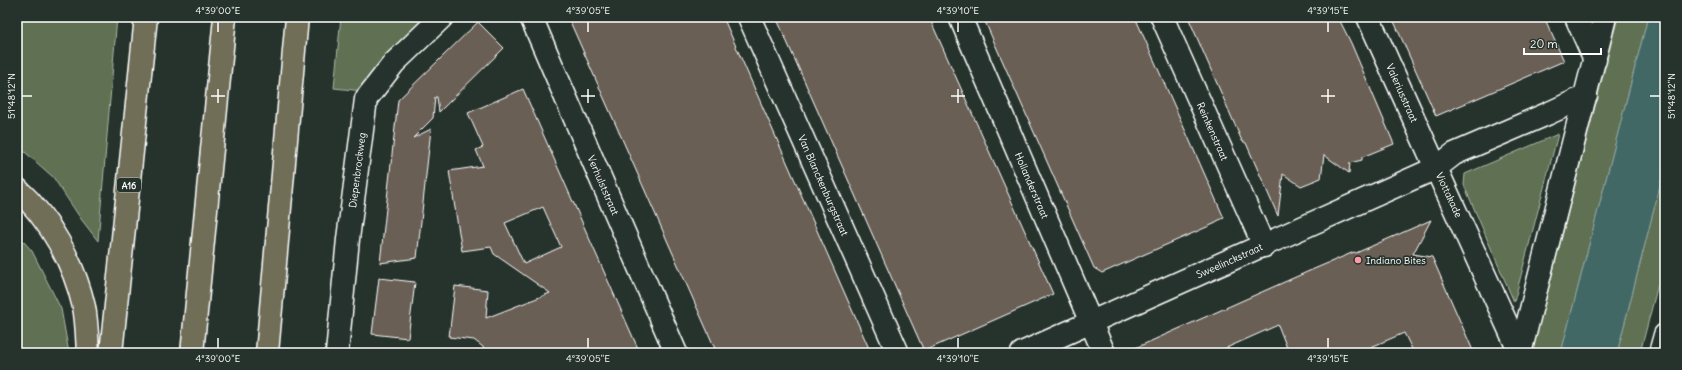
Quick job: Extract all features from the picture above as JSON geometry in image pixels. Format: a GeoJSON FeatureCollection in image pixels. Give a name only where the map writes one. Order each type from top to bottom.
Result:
{"type":"FeatureCollection","features":[{"type":"Feature","properties":{"kind":"highway","name":"A16"},"geometry":{"type":"LineString","coordinates":[[111,353],[146,17]]}},
{"type":"Feature","properties":{"kind":"highway"},"geometry":{"type":"LineString","coordinates":[[192,353],[225,17]]}},
{"type":"Feature","properties":{"kind":"highway"},"geometry":{"type":"LineString","coordinates":[[267,353],[297,17]]}},
{"type":"Feature","properties":{"kind":"highway"},"geometry":{"type":"LineString","coordinates":[[17,189],[31,202],[55,235],[74,276],[84,308],[88,353]]}},
{"type":"Feature","properties":{"kind":"street","name":"Diepenbrockweg"},"geometry":{"type":"LineString","coordinates":[[337,353],[348,239],[366,99],[394,63],[442,17]]}},
{"type":"Feature","properties":{"kind":"street","name":"Verhulststraat"},"geometry":{"type":"LineString","coordinates":[[531,17],[676,353]]}},
{"type":"Feature","properties":{"kind":"street","name":"Van Blanckenburgstraat"},"geometry":{"type":"LineString","coordinates":[[749,17],[898,353]]}},
{"type":"Feature","properties":{"kind":"street","name":"Hollanderstraat"},"geometry":{"type":"LineString","coordinates":[[960,17],[1104,353]]}},
{"type":"Feature","properties":{"kind":"street","name":"Reinkenstraat"},"geometry":{"type":"LineString","coordinates":[[1162,17],[1264,246]]}},
{"type":"Feature","properties":{"kind":"street","name":"Valeriusstraat"},"geometry":{"type":"LineString","coordinates":[[1368,17],[1436,168]]}},
{"type":"Feature","properties":{"kind":"street"},"geometry":{"type":"LineString","coordinates":[[1576,17],[1595,60]]}},
{"type":"Feature","properties":{"kind":"street","name":"Viottakade"},"geometry":{"type":"LineString","coordinates":[[1520,353],[1606,17]]}},
{"type":"Feature","properties":{"kind":"street","name":"Viottakade"},"geometry":{"type":"LineString","coordinates":[[1520,353],[1436,168],[1454,154],[1586,96]]}},
{"type":"Feature","properties":{"kind":"street","name":"Sweelinckstraat"},"geometry":{"type":"LineString","coordinates":[[1022,353],[1436,168]]}},
{"type":"Feature","properties":{"kind":"green space"},"geometry":{"type":"Polygon","coordinates":[[[17,17],[117,17],[98,241],[81,219],[53,177],[17,145],[17,17]]]}},
{"type":"Feature","properties":{"kind":"green space"},"geometry":{"type":"Polygon","coordinates":[[[341,17],[429,17],[363,91],[334,88],[341,17]]]}},
{"type":"Feature","properties":{"kind":"green space"},"geometry":{"type":"Polygon","coordinates":[[[1618,17],[1648,17],[1561,353],[1532,353],[1618,17]]]}},
{"type":"Feature","properties":{"kind":"green space"},"geometry":{"type":"Polygon","coordinates":[[[1558,134],[1514,302],[1464,185],[1465,174],[1558,134]]]}},
{"type":"Feature","properties":{"kind":"green space"},"geometry":{"type":"Polygon","coordinates":[[[1665,166],[1665,258],[1640,353],[1617,353],[1665,166]]]}},
{"type":"Feature","properties":{"kind":"green space"},"geometry":{"type":"Polygon","coordinates":[[[17,234],[32,251],[61,309],[69,353],[17,353],[17,234]]]}},
{"type":"Feature","properties":{"kind":"water"},"geometry":{"type":"Polygon","coordinates":[[[1648,17],[1665,17],[1665,166],[1617,353],[1561,353],[1648,17]]]}},
{"type":"Feature","properties":{"kind":"building"},"geometry":{"type":"Polygon","coordinates":[[[568,17],[723,17],[871,353],[717,353],[568,17]]]}},
{"type":"Feature","properties":{"kind":"building"},"geometry":{"type":"Polygon","coordinates":[[[776,17],[929,17],[1053,294],[924,351],[776,17]]]}},
{"type":"Feature","properties":{"kind":"building"},"geometry":{"type":"Polygon","coordinates":[[[983,17],[1135,17],[1224,218],[1216,223],[1102,273],[1094,268],[983,17]]]}},
{"type":"Feature","properties":{"kind":"building"},"geometry":{"type":"Polygon","coordinates":[[[1188,17],[1338,17],[1351,43],[1394,144],[1362,157],[1362,160],[1350,163],[1349,173],[1324,155],[1321,178],[1301,186],[1283,174],[1278,216],[1246,143],[1242,141],[1188,17]]]}},
{"type":"Feature","properties":{"kind":"building"},"geometry":{"type":"Polygon","coordinates":[[[1392,17],[1544,17],[1564,61],[1436,116],[1392,17]]]}},
{"type":"Feature","properties":{"kind":"building"},"geometry":{"type":"Polygon","coordinates":[[[478,22],[504,48],[439,112],[437,97],[435,97],[433,118],[413,138],[431,129],[417,258],[380,263],[398,100],[478,22]]]}},
{"type":"Feature","properties":{"kind":"building"},"geometry":{"type":"Polygon","coordinates":[[[523,89],[640,353],[485,353],[483,347],[474,340],[449,337],[455,286],[488,290],[486,318],[550,293],[494,254],[491,247],[462,251],[449,171],[483,166],[476,150],[483,147],[468,113],[523,89]],[[543,207],[505,223],[524,264],[561,247],[543,207]]]}},
{"type":"Feature","properties":{"kind":"building"},"geometry":{"type":"Polygon","coordinates":[[[1431,220],[1413,254],[1432,257],[1474,353],[1414,353],[1404,333],[1357,353],[1289,353],[1278,325],[1215,353],[1124,353],[1307,272],[1354,252],[1356,253],[1431,220]]]}},
{"type":"Feature","properties":{"kind":"building"},"geometry":{"type":"Polygon","coordinates":[[[379,278],[415,282],[408,338],[372,334],[379,278]]]}},
{"type":"Feature","properties":{"kind":"place","name":"Indiano Bites"},"geometry":{"type":"Point","coordinates":[1358,260]}}]}
